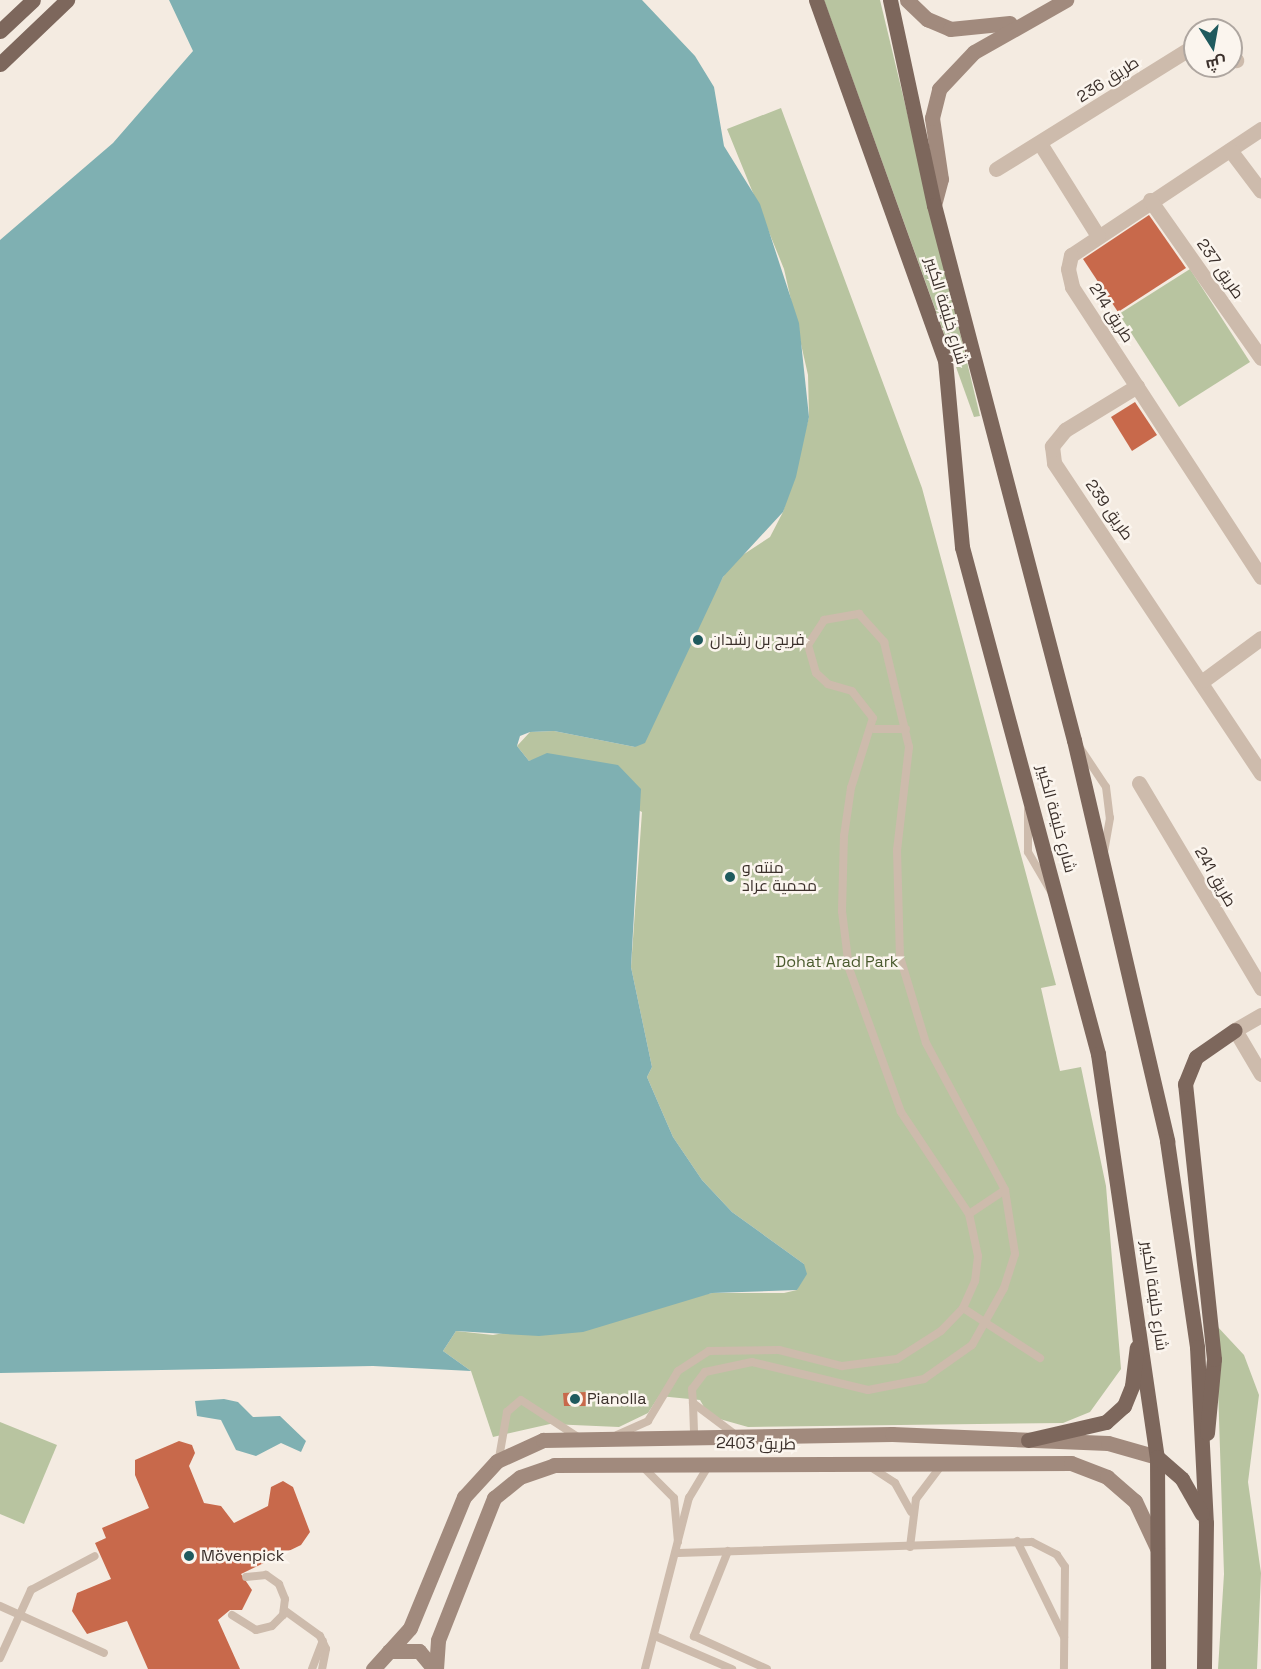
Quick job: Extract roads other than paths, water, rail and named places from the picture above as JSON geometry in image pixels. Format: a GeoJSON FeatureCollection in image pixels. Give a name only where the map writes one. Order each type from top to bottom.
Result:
{"type":"FeatureCollection","features":[{"type":"Feature","properties":{"kind":"main road"},"geometry":{"type":"LineString","coordinates":[[0,31],[33,0]]}},
{"type":"Feature","properties":{"kind":"main road"},"geometry":{"type":"LineString","coordinates":[[0,64],[67,0]]}},
{"type":"Feature","properties":{"kind":"main road","name":"شارع خليفة الكبير"},"geometry":{"type":"LineString","coordinates":[[816,0],[945,360],[959,531],[1060,902],[1098,1054],[1139,1317],[1157,1457],[1161,1557],[1158,1669]]}},
{"type":"Feature","properties":{"kind":"main road","name":"شارع خليفة الكبير"},"geometry":{"type":"LineString","coordinates":[[890,0],[934,204],[1074,740],[1167,1141],[1197,1347],[1206,1523],[1204,1669]]}},
{"type":"Feature","properties":{"kind":"main road"},"geometry":{"type":"LineString","coordinates":[[907,0],[927,20],[950,29],[974,31],[1025,20]]}},
{"type":"Feature","properties":{"kind":"main road"},"geometry":{"type":"LineString","coordinates":[[934,204],[940,179],[932,118],[939,89],[974,52],[1025,20],[1063,1]]}},
{"type":"Feature","properties":{"kind":"main road"},"geometry":{"type":"LineString","coordinates":[[1202,1451],[1212,1411],[1214,1359],[1185,1084],[1196,1057],[1235,1030]]}},
{"type":"Feature","properties":{"kind":"main road"},"geometry":{"type":"LineString","coordinates":[[1028,1440],[1083,1431],[1124,1406],[1132,1386],[1139,1317]]}},
{"type":"Feature","properties":{"kind":"main road","name":"طريق 2403"},"geometry":{"type":"LineString","coordinates":[[373,1669],[410,1628],[464,1497],[497,1461],[543,1440],[617,1435],[892,1434],[1108,1443],[1157,1457]]}},
{"type":"Feature","properties":{"kind":"main road"},"geometry":{"type":"LineString","coordinates":[[694,1436],[694,1461]]}},
{"type":"Feature","properties":{"kind":"main road"},"geometry":{"type":"LineString","coordinates":[[1157,1457],[1182,1479],[1206,1523]]}},
{"type":"Feature","properties":{"kind":"main road","name":"طريق 2403"},"geometry":{"type":"LineString","coordinates":[[435,1669],[438,1640],[494,1498],[520,1477],[554,1465],[694,1461],[943,1464],[1050,1460],[1090,1468],[1135,1501],[1161,1557]]}},
{"type":"Feature","properties":{"kind":"main road"},"geometry":{"type":"LineString","coordinates":[[388,1652],[419,1651],[435,1669]]}},
{"type":"Feature","properties":{"kind":"street","name":"طريق 236"},"geometry":{"type":"LineString","coordinates":[[996,169],[1041,145],[1183,53]]}},
{"type":"Feature","properties":{"kind":"street","name":"طريق 214"},"geometry":{"type":"LineString","coordinates":[[1261,129],[1071,255],[1069,279],[1261,577]]}},
{"type":"Feature","properties":{"kind":"street"},"geometry":{"type":"LineString","coordinates":[[1041,145],[1098,236]]}},
{"type":"Feature","properties":{"kind":"street"},"geometry":{"type":"LineString","coordinates":[[1230,150],[1261,191]]}},
{"type":"Feature","properties":{"kind":"street","name":"طريق 237"},"geometry":{"type":"LineString","coordinates":[[1150,201],[1261,358]]}},
{"type":"Feature","properties":{"kind":"street","name":"طريق 239"},"geometry":{"type":"LineString","coordinates":[[1137,386],[1065,430],[1052,455],[1204,680],[1261,773]]}},
{"type":"Feature","properties":{"kind":"street"},"geometry":{"type":"LineString","coordinates":[[1204,680],[1261,638]]}},
{"type":"Feature","properties":{"kind":"street","name":"طريق 241"},"geometry":{"type":"LineString","coordinates":[[1139,783],[1261,988]]}},
{"type":"Feature","properties":{"kind":"street"},"geometry":{"type":"LineString","coordinates":[[1261,1015],[1235,1030],[1261,1074]]}},
{"type":"Feature","properties":{"kind":"lane"},"geometry":{"type":"LineString","coordinates":[[617,1435],[648,1420],[678,1371],[709,1351],[761,1348],[842,1365],[869,1365],[922,1347],[963,1308],[978,1256],[969,1214],[901,1112],[849,968],[842,911],[844,836],[851,788],[874,729],[866,703],[852,691],[828,684],[809,659],[813,633],[839,614],[859,614],[876,627],[906,729],[909,747],[896,906],[900,957],[926,1043],[1005,1190],[1015,1254],[986,1324],[947,1364],[897,1387],[843,1387],[779,1367],[733,1362],[697,1380],[693,1403],[694,1436]]}},
{"type":"Feature","properties":{"kind":"lane"},"geometry":{"type":"LineString","coordinates":[[874,729],[906,729]]}},
{"type":"Feature","properties":{"kind":"lane"},"geometry":{"type":"LineString","coordinates":[[969,1214],[1005,1190]]}},
{"type":"Feature","properties":{"kind":"lane"},"geometry":{"type":"LineString","coordinates":[[963,1308],[1040,1358]]}},
{"type":"Feature","properties":{"kind":"lane"},"geometry":{"type":"LineString","coordinates":[[497,1461],[507,1412],[520,1400],[579,1438]]}},
{"type":"Feature","properties":{"kind":"lane"},"geometry":{"type":"LineString","coordinates":[[693,1403],[737,1435]]}},
{"type":"Feature","properties":{"kind":"lane"},"geometry":{"type":"LineString","coordinates":[[645,1669],[678,1553],[694,1484],[714,1461]]}},
{"type":"Feature","properties":{"kind":"lane"},"geometry":{"type":"LineString","coordinates":[[638,1462],[667,1489],[677,1509],[678,1553]]}},
{"type":"Feature","properties":{"kind":"lane"},"geometry":{"type":"LineString","coordinates":[[864,1463],[895,1483],[911,1512]]}},
{"type":"Feature","properties":{"kind":"lane"},"geometry":{"type":"LineString","coordinates":[[910,1547],[911,1512],[926,1478],[943,1464]]}},
{"type":"Feature","properties":{"kind":"lane"},"geometry":{"type":"LineString","coordinates":[[677,1509],[687,1510]]}},
{"type":"Feature","properties":{"kind":"lane"},"geometry":{"type":"LineString","coordinates":[[678,1553],[910,1547],[1017,1541],[1045,1546],[1065,1567],[1064,1669]]}},
{"type":"Feature","properties":{"kind":"lane"},"geometry":{"type":"LineString","coordinates":[[1017,1541],[1066,1639]]}},
{"type":"Feature","properties":{"kind":"lane"},"geometry":{"type":"LineString","coordinates":[[728,1551],[694,1636],[767,1669]]}},
{"type":"Feature","properties":{"kind":"lane"},"geometry":{"type":"LineString","coordinates":[[0,1658],[16,1613],[39,1583],[95,1556]]}},
{"type":"Feature","properties":{"kind":"lane"},"geometry":{"type":"LineString","coordinates":[[232,1615],[256,1630],[272,1626],[284,1610],[283,1591],[273,1579],[246,1577]]}},
{"type":"Feature","properties":{"kind":"lane"},"geometry":{"type":"LineString","coordinates":[[0,1606],[104,1653]]}},
{"type":"Feature","properties":{"kind":"lane"},"geometry":{"type":"LineString","coordinates":[[284,1610],[311,1625],[323,1641],[322,1669]]}},
{"type":"Feature","properties":{"kind":"lane"},"geometry":{"type":"LineString","coordinates":[[655,1636],[732,1669]]}},
{"type":"Feature","properties":{"kind":"lane"},"geometry":{"type":"LineString","coordinates":[[312,1669],[323,1641]]}},
{"type":"Feature","properties":{"kind":"water"},"geometry":{"type":"Polygon","coordinates":[[[169,0],[642,0],[695,56],[714,87],[724,146],[760,204],[799,323],[809,417],[796,477],[783,512],[723,577],[645,743],[635,747],[554,731],[530,732],[520,736],[517,746],[529,761],[547,753],[618,765],[641,789],[631,967],[652,1067],[647,1077],[673,1137],[702,1180],[732,1212],[804,1264],[807,1274],[797,1290],[712,1293],[583,1332],[539,1336],[456,1331],[443,1351],[471,1371],[373,1366],[0,1373],[0,240],[113,143],[193,51],[169,0]]]}},
{"type":"Feature","properties":{"kind":"water"},"geometry":{"type":"Polygon","coordinates":[[[224,1399],[238,1402],[253,1417],[280,1416],[306,1441],[301,1452],[281,1443],[256,1456],[236,1450],[221,1420],[197,1416],[195,1401],[224,1399]]]}},
{"type":"Feature","properties":{"kind":"place","name":"فريج بن رشدان"},"geometry":{"type":"Point","coordinates":[698,640]}},
{"type":"Feature","properties":{"kind":"place","name":"منته و محمية عراد"},"geometry":{"type":"Point","coordinates":[730,877]}},
{"type":"Feature","properties":{"kind":"place","name":"Pianolla"},"geometry":{"type":"Point","coordinates":[575,1399]}},
{"type":"Feature","properties":{"kind":"place","name":"Mövenpick"},"geometry":{"type":"Point","coordinates":[189,1556]}},
{"type":"Feature","properties":{"kind":"park label","name":"Dohat Arad Park"},"geometry":{"type":"Point","coordinates":[837,962]}}]}
